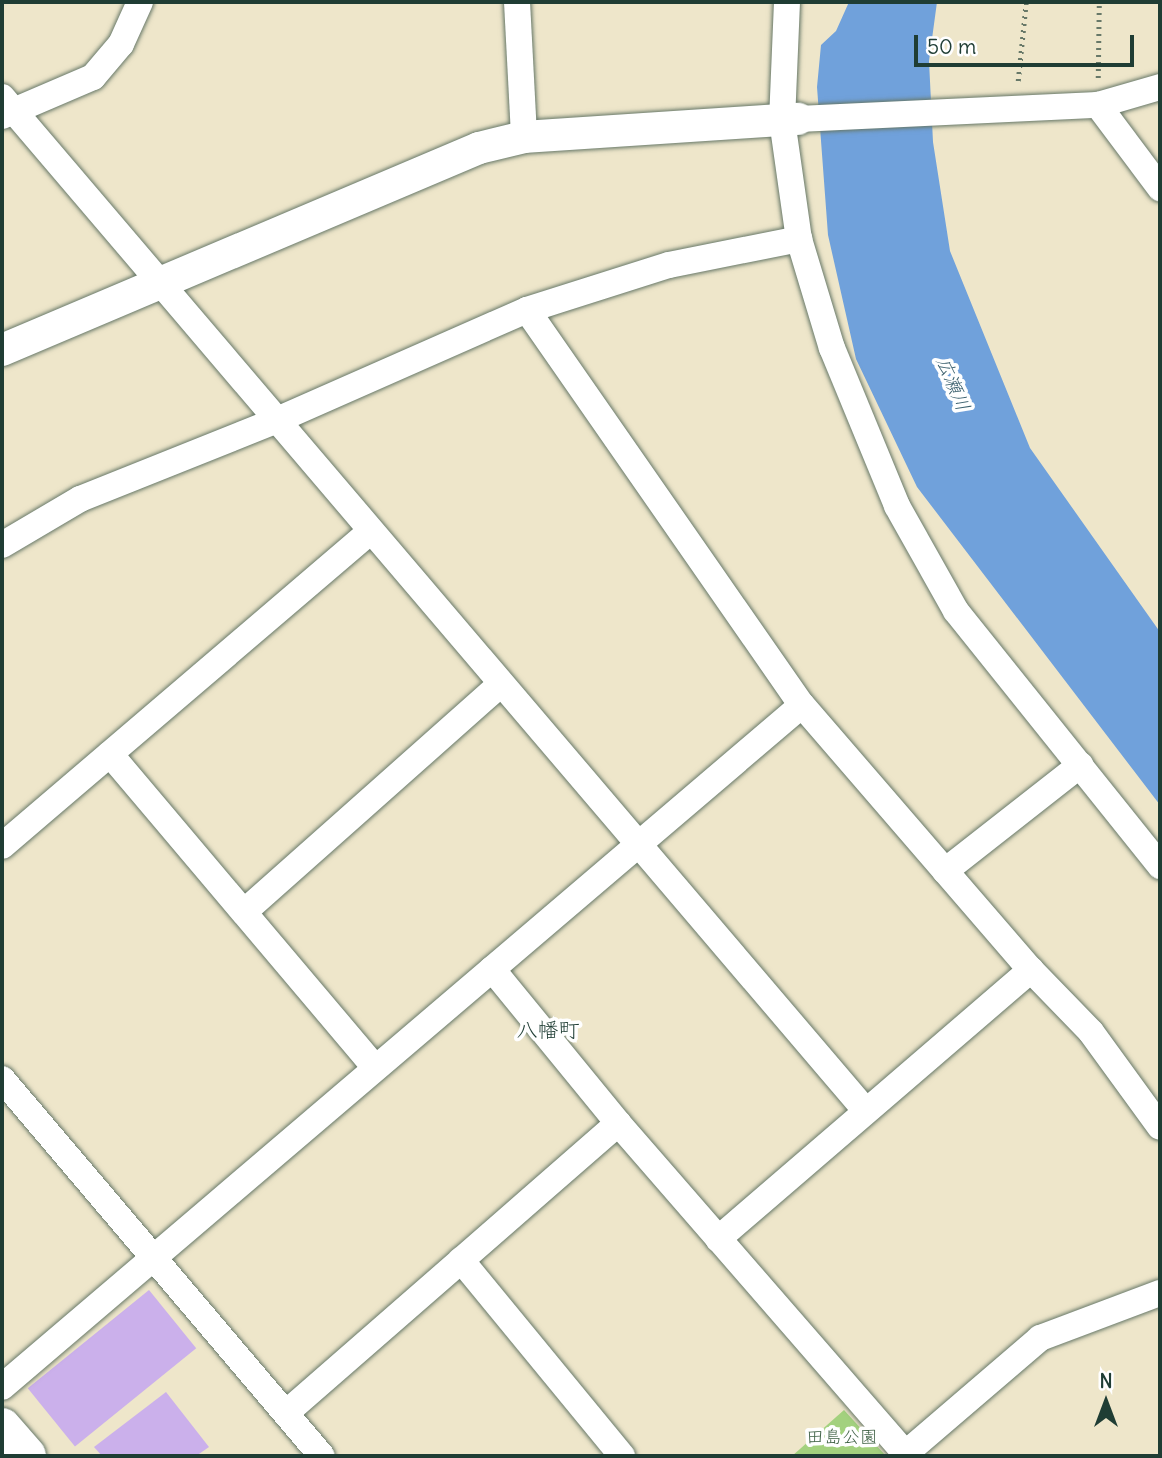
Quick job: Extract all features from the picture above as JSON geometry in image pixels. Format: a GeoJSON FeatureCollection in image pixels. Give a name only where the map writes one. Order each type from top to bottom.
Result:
{"type":"FeatureCollection","features":[{"type":"Feature","properties":{"kind":"highway"},"geometry":{"type":"LineString","coordinates":[[2,1427],[27,1456]]}},
{"type":"Feature","properties":{"kind":"street"},"geometry":{"type":"LineString","coordinates":[[141,2],[121,44],[93,77],[6,108],[866,1111]]}},
{"type":"Feature","properties":{"kind":"street"},"geometry":{"type":"LineString","coordinates":[[517,2],[524,137]]}},
{"type":"Feature","properties":{"kind":"street"},"geometry":{"type":"LineString","coordinates":[[787,2],[790,120],[799,239],[832,348],[897,506],[956,611],[1160,866]]}},
{"type":"Feature","properties":{"kind":"street"},"geometry":{"type":"LineString","coordinates":[[2,350],[425,169],[479,148],[524,137],[790,120],[1098,105],[1160,87]]}},
{"type":"Feature","properties":{"kind":"street"},"geometry":{"type":"LineString","coordinates":[[1098,105],[1160,188]]}},
{"type":"Feature","properties":{"kind":"street"},"geometry":{"type":"LineString","coordinates":[[2,545],[80,499],[275,421],[527,310],[669,265],[799,239]]}},
{"type":"Feature","properties":{"kind":"street"},"geometry":{"type":"LineString","coordinates":[[527,310],[802,705],[1031,970],[1091,1032],[1160,1127]]}},
{"type":"Feature","properties":{"kind":"street"},"geometry":{"type":"LineString","coordinates":[[2,846],[370,532]]}},
{"type":"Feature","properties":{"kind":"street"},"geometry":{"type":"LineString","coordinates":[[244,912],[500,685]]}},
{"type":"Feature","properties":{"kind":"street"},"geometry":{"type":"LineString","coordinates":[[2,1387],[802,705]]}},
{"type":"Feature","properties":{"kind":"street"},"geometry":{"type":"LineString","coordinates":[[110,754],[375,1068]]}},
{"type":"Feature","properties":{"kind":"street"},"geometry":{"type":"LineString","coordinates":[[945,871],[1080,765]]}},
{"type":"Feature","properties":{"kind":"street"},"geometry":{"type":"LineString","coordinates":[[492,969],[618,1122],[907,1455],[1040,1338],[1160,1293]]}},
{"type":"Feature","properties":{"kind":"street"},"geometry":{"type":"LineString","coordinates":[[718,1239],[1031,970]]}},
{"type":"Feature","properties":{"kind":"street"},"geometry":{"type":"LineString","coordinates":[[2,1079],[322,1456]]}},
{"type":"Feature","properties":{"kind":"street"},"geometry":{"type":"LineString","coordinates":[[286,1413],[618,1122]]}},
{"type":"Feature","properties":{"kind":"street"},"geometry":{"type":"LineString","coordinates":[[461,1259],[622,1456]]}},
{"type":"Feature","properties":{"kind":"path"},"geometry":{"type":"LineString","coordinates":[[1016,96],[1026,2]]}},
{"type":"Feature","properties":{"kind":"path"},"geometry":{"type":"LineString","coordinates":[[1098,105],[1099,2]]}},
{"type":"Feature","properties":{"kind":"green space","name":"田島公園"},"geometry":{"type":"Polygon","coordinates":[[[844,1410],[886,1456],[792,1456],[844,1410]]]}},
{"type":"Feature","properties":{"kind":"water","name":"広瀬川"},"geometry":{"type":"Polygon","coordinates":[[[849,2],[937,2],[929,61],[933,142],[950,251],[1030,448],[1160,632],[1160,805],[917,487],[856,359],[828,235],[817,87],[821,45],[836,31],[849,2]]]}},
{"type":"Feature","properties":{"kind":"building"},"geometry":{"type":"Polygon","coordinates":[[[149,1290],[196,1348],[75,1446],[28,1388],[149,1290]]]}},
{"type":"Feature","properties":{"kind":"building"},"geometry":{"type":"Polygon","coordinates":[[[166,1392],[209,1447],[196,1456],[102,1456],[94,1447],[166,1392]]]}},
{"type":"Feature","properties":{"kind":"district","name":"八幡町"},"geometry":{"type":"Point","coordinates":[548,1030]}}]}
